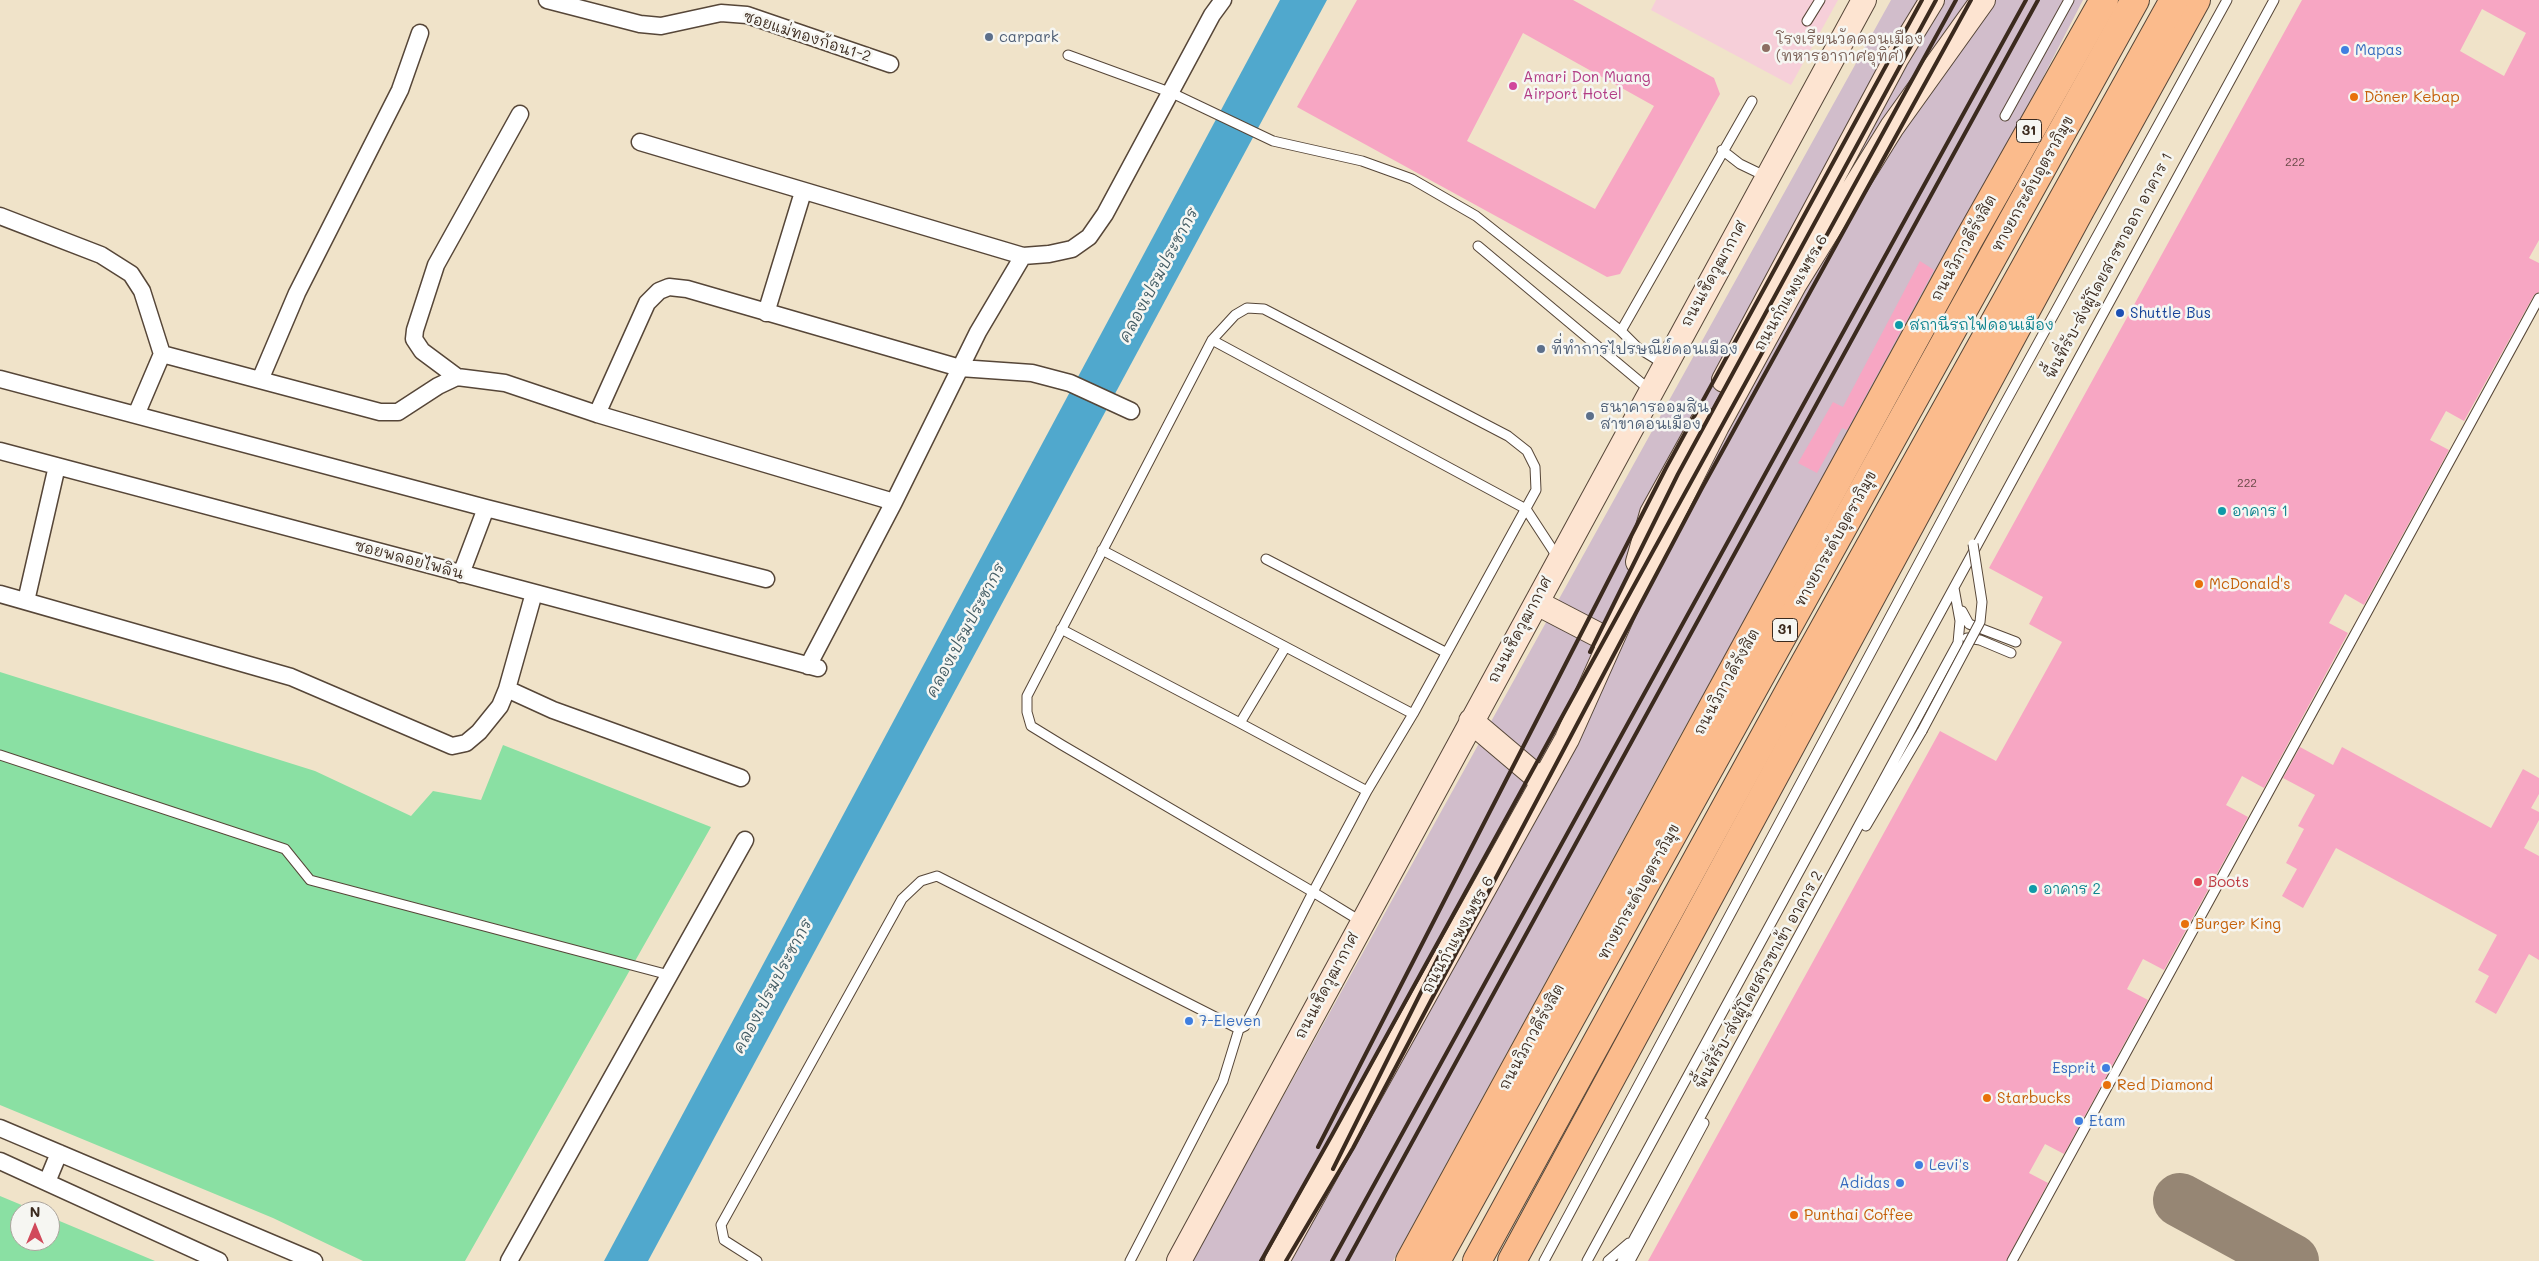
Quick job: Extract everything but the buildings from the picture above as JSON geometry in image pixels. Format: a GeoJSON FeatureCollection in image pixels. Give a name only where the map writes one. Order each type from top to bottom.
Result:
{"type":"FeatureCollection","features":[{"type":"Feature","properties":{"kind":"highway","name":"ถนนวิภาวดีรังสิต"},"geometry":{"type":"LineString","coordinates":[[1410,1261],[1964,248],[2104,0]]}},
{"type":"Feature","properties":{"kind":"highway","name":"ทางยกระดับอุตราภิมุข"},"geometry":{"type":"LineString","coordinates":[[1436,1261],[2135,0]]}},
{"type":"Feature","properties":{"kind":"highway","name":"31"},"geometry":{"type":"LineString","coordinates":[[1477,1261],[1795,682],[2174,0]]}},
{"type":"Feature","properties":{"kind":"highway"},"geometry":{"type":"LineString","coordinates":[[1512,1261],[2080,210],[2196,0]]}},
{"type":"Feature","properties":{"kind":"main road","name":"ถนนเชิดวุฒากาศ"},"geometry":{"type":"LineString","coordinates":[[1179,1261],[1471,721],[1537,603],[1558,559],[1864,0]]}},
{"type":"Feature","properties":{"kind":"main road","name":"ถนนกำแพงเพชร 6"},"geometry":{"type":"LineString","coordinates":[[1628,603],[1652,513],[1896,59],[1932,0]]}},
{"type":"Feature","properties":{"kind":"main road","name":"ถนนกำแพงเพชร 6"},"geometry":{"type":"LineString","coordinates":[[1277,1261],[1567,739],[1628,603],[1717,426],[1794,285],[1892,127],[1974,14],[1982,0]]}},
{"type":"Feature","properties":{"kind":"main road"},"geometry":{"type":"LineString","coordinates":[[1537,603],[1610,641]]}},
{"type":"Feature","properties":{"kind":"main road"},"geometry":{"type":"LineString","coordinates":[[1471,721],[1543,782]]}},
{"type":"Feature","properties":{"kind":"street","name":"ซอยแม่ทองก้อน1-2"},"geometry":{"type":"LineString","coordinates":[[547,0],[640,24],[661,26],[721,13],[747,15],[890,64]]}},
{"type":"Feature","properties":{"kind":"street"},"geometry":{"type":"LineString","coordinates":[[640,142],[1023,256],[1049,254],[1072,249],[1088,237],[1105,214],[1172,93],[1212,15],[1223,0]]}},
{"type":"Feature","properties":{"kind":"street"},"geometry":{"type":"LineString","coordinates":[[260,380],[297,293],[400,90],[420,34]]}},
{"type":"Feature","properties":{"kind":"street"},"geometry":{"type":"LineString","coordinates":[[520,114],[436,265],[415,330],[414,338],[422,351],[457,377],[505,383],[597,414],[894,502],[978,332],[1023,256]]}},
{"type":"Feature","properties":{"kind":"street"},"geometry":{"type":"LineString","coordinates":[[766,313],[803,192]]}},
{"type":"Feature","properties":{"kind":"street"},"geometry":{"type":"LineString","coordinates":[[0,216],[101,256],[131,274],[142,291],[162,354],[136,415]]}},
{"type":"Feature","properties":{"kind":"street"},"geometry":{"type":"LineString","coordinates":[[597,414],[647,303],[659,291],[669,287],[687,289],[960,368],[1032,373],[1070,383],[1131,411]]}},
{"type":"Feature","properties":{"kind":"street"},"geometry":{"type":"LineString","coordinates":[[162,354],[380,412],[398,412],[438,386],[457,377]]}},
{"type":"Feature","properties":{"kind":"street"},"geometry":{"type":"LineString","coordinates":[[0,379],[486,508],[766,579]]}},
{"type":"Feature","properties":{"kind":"street","name":"ซอยพลอยไพลิน"},"geometry":{"type":"LineString","coordinates":[[0,451],[813,667],[894,502]]}},
{"type":"Feature","properties":{"kind":"street"},"geometry":{"type":"LineString","coordinates":[[26,601],[58,466]]}},
{"type":"Feature","properties":{"kind":"street"},"geometry":{"type":"LineString","coordinates":[[461,574],[486,508]]}},
{"type":"Feature","properties":{"kind":"street"},"geometry":{"type":"LineString","coordinates":[[0,594],[291,677],[452,746],[466,743],[479,732],[500,706],[507,689],[534,593]]}},
{"type":"Feature","properties":{"kind":"street"},"geometry":{"type":"LineString","coordinates":[[507,689],[553,710],[741,778]]}},
{"type":"Feature","properties":{"kind":"street"},"geometry":{"type":"LineString","coordinates":[[509,1261],[745,840]]}},
{"type":"Feature","properties":{"kind":"street"},"geometry":{"type":"LineString","coordinates":[[0,1128],[314,1261]]}},
{"type":"Feature","properties":{"kind":"street"},"geometry":{"type":"LineString","coordinates":[[47,1182],[59,1153]]}},
{"type":"Feature","properties":{"kind":"street"},"geometry":{"type":"LineString","coordinates":[[0,1161],[219,1261]]}},
{"type":"Feature","properties":{"kind":"lane"},"geometry":{"type":"LineString","coordinates":[[1807,21],[1820,0]]}},
{"type":"Feature","properties":{"kind":"lane"},"geometry":{"type":"LineString","coordinates":[[2005,116],[2069,0]]}},
{"type":"Feature","properties":{"kind":"lane"},"geometry":{"type":"LineString","coordinates":[[1544,1261],[1993,425],[2227,0]]}},
{"type":"Feature","properties":{"kind":"lane","name":"พื้นที่รับ-ส่งผู้โดยสารขาออก อาคาร 1"},"geometry":{"type":"LineString","coordinates":[[1976,543],[2268,0]]}},
{"type":"Feature","properties":{"kind":"lane"},"geometry":{"type":"LineString","coordinates":[[1583,1261],[2274,0]]}},
{"type":"Feature","properties":{"kind":"lane"},"geometry":{"type":"LineString","coordinates":[[1068,54],[1172,93],[1273,141],[1362,161],[1412,179],[1476,216],[1621,331],[1638,348],[1664,364]]}},
{"type":"Feature","properties":{"kind":"lane"},"geometry":{"type":"LineString","coordinates":[[1621,331],[1722,150],[1752,101]]}},
{"type":"Feature","properties":{"kind":"lane"},"geometry":{"type":"LineString","coordinates":[[1722,150],[1740,164],[1766,177]]}},
{"type":"Feature","properties":{"kind":"lane"},"geometry":{"type":"LineString","coordinates":[[1478,246],[1651,391]]}},
{"type":"Feature","properties":{"kind":"lane"},"geometry":{"type":"LineString","coordinates":[[2012,1261],[2539,298]]}},
{"type":"Feature","properties":{"kind":"lane"},"geometry":{"type":"LineString","coordinates":[[1130,1261],[1223,1081],[1239,1029],[1245,1026],[1313,892],[1367,792],[1413,714],[1445,652],[1536,490],[1535,467],[1527,451],[1508,436],[1264,308],[1247,308],[1235,315],[1212,340],[1027,696],[1027,712],[1031,726],[1313,892],[1362,922]]}},
{"type":"Feature","properties":{"kind":"lane"},"geometry":{"type":"LineString","coordinates":[[1212,340],[1526,510],[1558,559]]}},
{"type":"Feature","properties":{"kind":"lane"},"geometry":{"type":"LineString","coordinates":[[1587,1261],[1954,588],[1976,543]]}},
{"type":"Feature","properties":{"kind":"lane"},"geometry":{"type":"LineString","coordinates":[[1630,1261],[1862,832],[1922,731],[1980,622],[1982,602],[1976,543]]}},
{"type":"Feature","properties":{"kind":"lane"},"geometry":{"type":"LineString","coordinates":[[1102,550],[1413,714]]}},
{"type":"Feature","properties":{"kind":"lane"},"geometry":{"type":"LineString","coordinates":[[1266,559],[1445,652]]}},
{"type":"Feature","properties":{"kind":"lane"},"geometry":{"type":"LineString","coordinates":[[1954,588],[1959,606],[1960,632],[1958,643]]}},
{"type":"Feature","properties":{"kind":"lane"},"geometry":{"type":"LineString","coordinates":[[1959,606],[1969,624],[2016,642]]}},
{"type":"Feature","properties":{"kind":"lane"},"geometry":{"type":"LineString","coordinates":[[1061,629],[1367,792]]}},
{"type":"Feature","properties":{"kind":"lane"},"geometry":{"type":"LineString","coordinates":[[1958,643],[1969,637],[2011,654]]}},
{"type":"Feature","properties":{"kind":"lane","name":"พื้นที่รับ-ส่งผู้โดยสารขาเข้า อาคาร 2"},"geometry":{"type":"LineString","coordinates":[[1622,1261],[1958,643]]}},
{"type":"Feature","properties":{"kind":"lane"},"geometry":{"type":"LineString","coordinates":[[1240,723],[1285,648]]}},
{"type":"Feature","properties":{"kind":"lane"},"geometry":{"type":"LineString","coordinates":[[0,755],[285,850],[310,880],[669,975]]}},
{"type":"Feature","properties":{"kind":"lane"},"geometry":{"type":"LineString","coordinates":[[757,1261],[724,1240],[721,1225],[902,899],[920,881],[937,876],[1239,1029]]}},
{"type":"Feature","properties":{"kind":"lane"},"geometry":{"type":"LineString","coordinates":[[1608,1261],[1635,1238]]}},
{"type":"Feature","properties":{"kind":"shaded area","name":"โรงเรียนวัดดอนเมือง (ทหารอากาศอุทิศ)"},"geometry":{"type":"Polygon","coordinates":[[[1656,0],[1838,0],[1791,85],[1651,10],[1656,0]]]}},
{"type":"Feature","properties":{"kind":"shaded area"},"geometry":{"type":"Polygon","coordinates":[[[1891,0],[2083,0],[2007,147],[1675,745],[1393,1261],[1192,1261],[1891,0]]]}},
{"type":"Feature","properties":{"kind":"green space"},"geometry":{"type":"Polygon","coordinates":[[[0,672],[315,771],[411,816],[433,791],[481,800],[503,745],[711,827],[465,1261],[363,1261],[273,1218],[0,1105],[0,672]]]}},
{"type":"Feature","properties":{"kind":"green space"},"geometry":{"type":"Polygon","coordinates":[[[0,1196],[12,1201],[10,1201],[10,1251],[60,1251],[60,1221],[155,1261],[0,1261],[0,1196]]]}},
{"type":"Feature","properties":{"kind":"water","name":"คลองเปรมประชากร"},"geometry":{"type":"Polygon","coordinates":[[[1280,0],[1327,0],[648,1261],[604,1261],[1280,0]]]}},
{"type":"Feature","properties":{"kind":"taxiway"},"geometry":{"type":"LineString","coordinates":[[2180,1200],[2292,1261]]}},
{"type":"Feature","properties":{"kind":"railway"},"geometry":{"type":"LineString","coordinates":[[1318,1147],[1666,468],[1922,0]]}},
{"type":"Feature","properties":{"kind":"railway"},"geometry":{"type":"LineString","coordinates":[[1590,652],[1678,474],[1936,0]]}},
{"type":"Feature","properties":{"kind":"railway"},"geometry":{"type":"LineString","coordinates":[[1261,1261],[1956,0]]}},
{"type":"Feature","properties":{"kind":"railway"},"geometry":{"type":"LineString","coordinates":[[1286,1261],[1353,1148],[1702,488],[1971,0]]}},
{"type":"Feature","properties":{"kind":"railway"},"geometry":{"type":"LineString","coordinates":[[1332,1261],[2026,0]]}},
{"type":"Feature","properties":{"kind":"railway"},"geometry":{"type":"LineString","coordinates":[[1347,1261],[2038,0]]}},
{"type":"Feature","properties":{"kind":"railway"},"geometry":{"type":"LineString","coordinates":[[1333,1169],[1440,954]]}},
{"type":"Feature","properties":{"kind":"place","name":"carpark"},"geometry":{"type":"Point","coordinates":[989,37]}},
{"type":"Feature","properties":{"kind":"place","name":"โรงเรียนวัดดอนเมือง (ทหารอากาศอุทิศ)"},"geometry":{"type":"Point","coordinates":[1766,48]}},
{"type":"Feature","properties":{"kind":"place","name":"Mapas"},"geometry":{"type":"Point","coordinates":[2345,50]}},
{"type":"Feature","properties":{"kind":"place","name":"Amari Don Muang Airport Hotel"},"geometry":{"type":"Point","coordinates":[1513,86]}},
{"type":"Feature","properties":{"kind":"place","name":"Döner Kebap"},"geometry":{"type":"Point","coordinates":[2354,97]}},
{"type":"Feature","properties":{"kind":"place","name":"Shuttle Bus"},"geometry":{"type":"Point","coordinates":[2120,313]}},
{"type":"Feature","properties":{"kind":"place","name":"สถานีรถไฟดอนเมือง"},"geometry":{"type":"Point","coordinates":[1899,325]}},
{"type":"Feature","properties":{"kind":"place","name":"ที่ทำการไปรษณีย์ดอนเมือง"},"geometry":{"type":"Point","coordinates":[1541,349]}},
{"type":"Feature","properties":{"kind":"place","name":"ธนาคารออมสิน สาขาดอนเมือง"},"geometry":{"type":"Point","coordinates":[1590,416]}},
{"type":"Feature","properties":{"kind":"place","name":"อาคาร 1"},"geometry":{"type":"Point","coordinates":[2222,511]}},
{"type":"Feature","properties":{"kind":"place","name":"McDonald's"},"geometry":{"type":"Point","coordinates":[2199,584]}},
{"type":"Feature","properties":{"kind":"place","name":"Boots"},"geometry":{"type":"Point","coordinates":[2198,882]}},
{"type":"Feature","properties":{"kind":"place","name":"อาคาร 2"},"geometry":{"type":"Point","coordinates":[2033,889]}},
{"type":"Feature","properties":{"kind":"place","name":"Burger King"},"geometry":{"type":"Point","coordinates":[2185,924]}},
{"type":"Feature","properties":{"kind":"place","name":"7-Eleven"},"geometry":{"type":"Point","coordinates":[1189,1021]}},
{"type":"Feature","properties":{"kind":"place","name":"Esprit"},"geometry":{"type":"Point","coordinates":[2106,1068]}},
{"type":"Feature","properties":{"kind":"place","name":"Red Diamond"},"geometry":{"type":"Point","coordinates":[2107,1085]}},
{"type":"Feature","properties":{"kind":"place","name":"Starbucks"},"geometry":{"type":"Point","coordinates":[1987,1098]}},
{"type":"Feature","properties":{"kind":"place","name":"Etam"},"geometry":{"type":"Point","coordinates":[2079,1121]}},
{"type":"Feature","properties":{"kind":"place","name":"Levi's"},"geometry":{"type":"Point","coordinates":[1919,1165]}},
{"type":"Feature","properties":{"kind":"place","name":"Adidas"},"geometry":{"type":"Point","coordinates":[1900,1183]}},
{"type":"Feature","properties":{"kind":"place","name":"Punthai Coffee"},"geometry":{"type":"Point","coordinates":[1794,1215]}}]}
